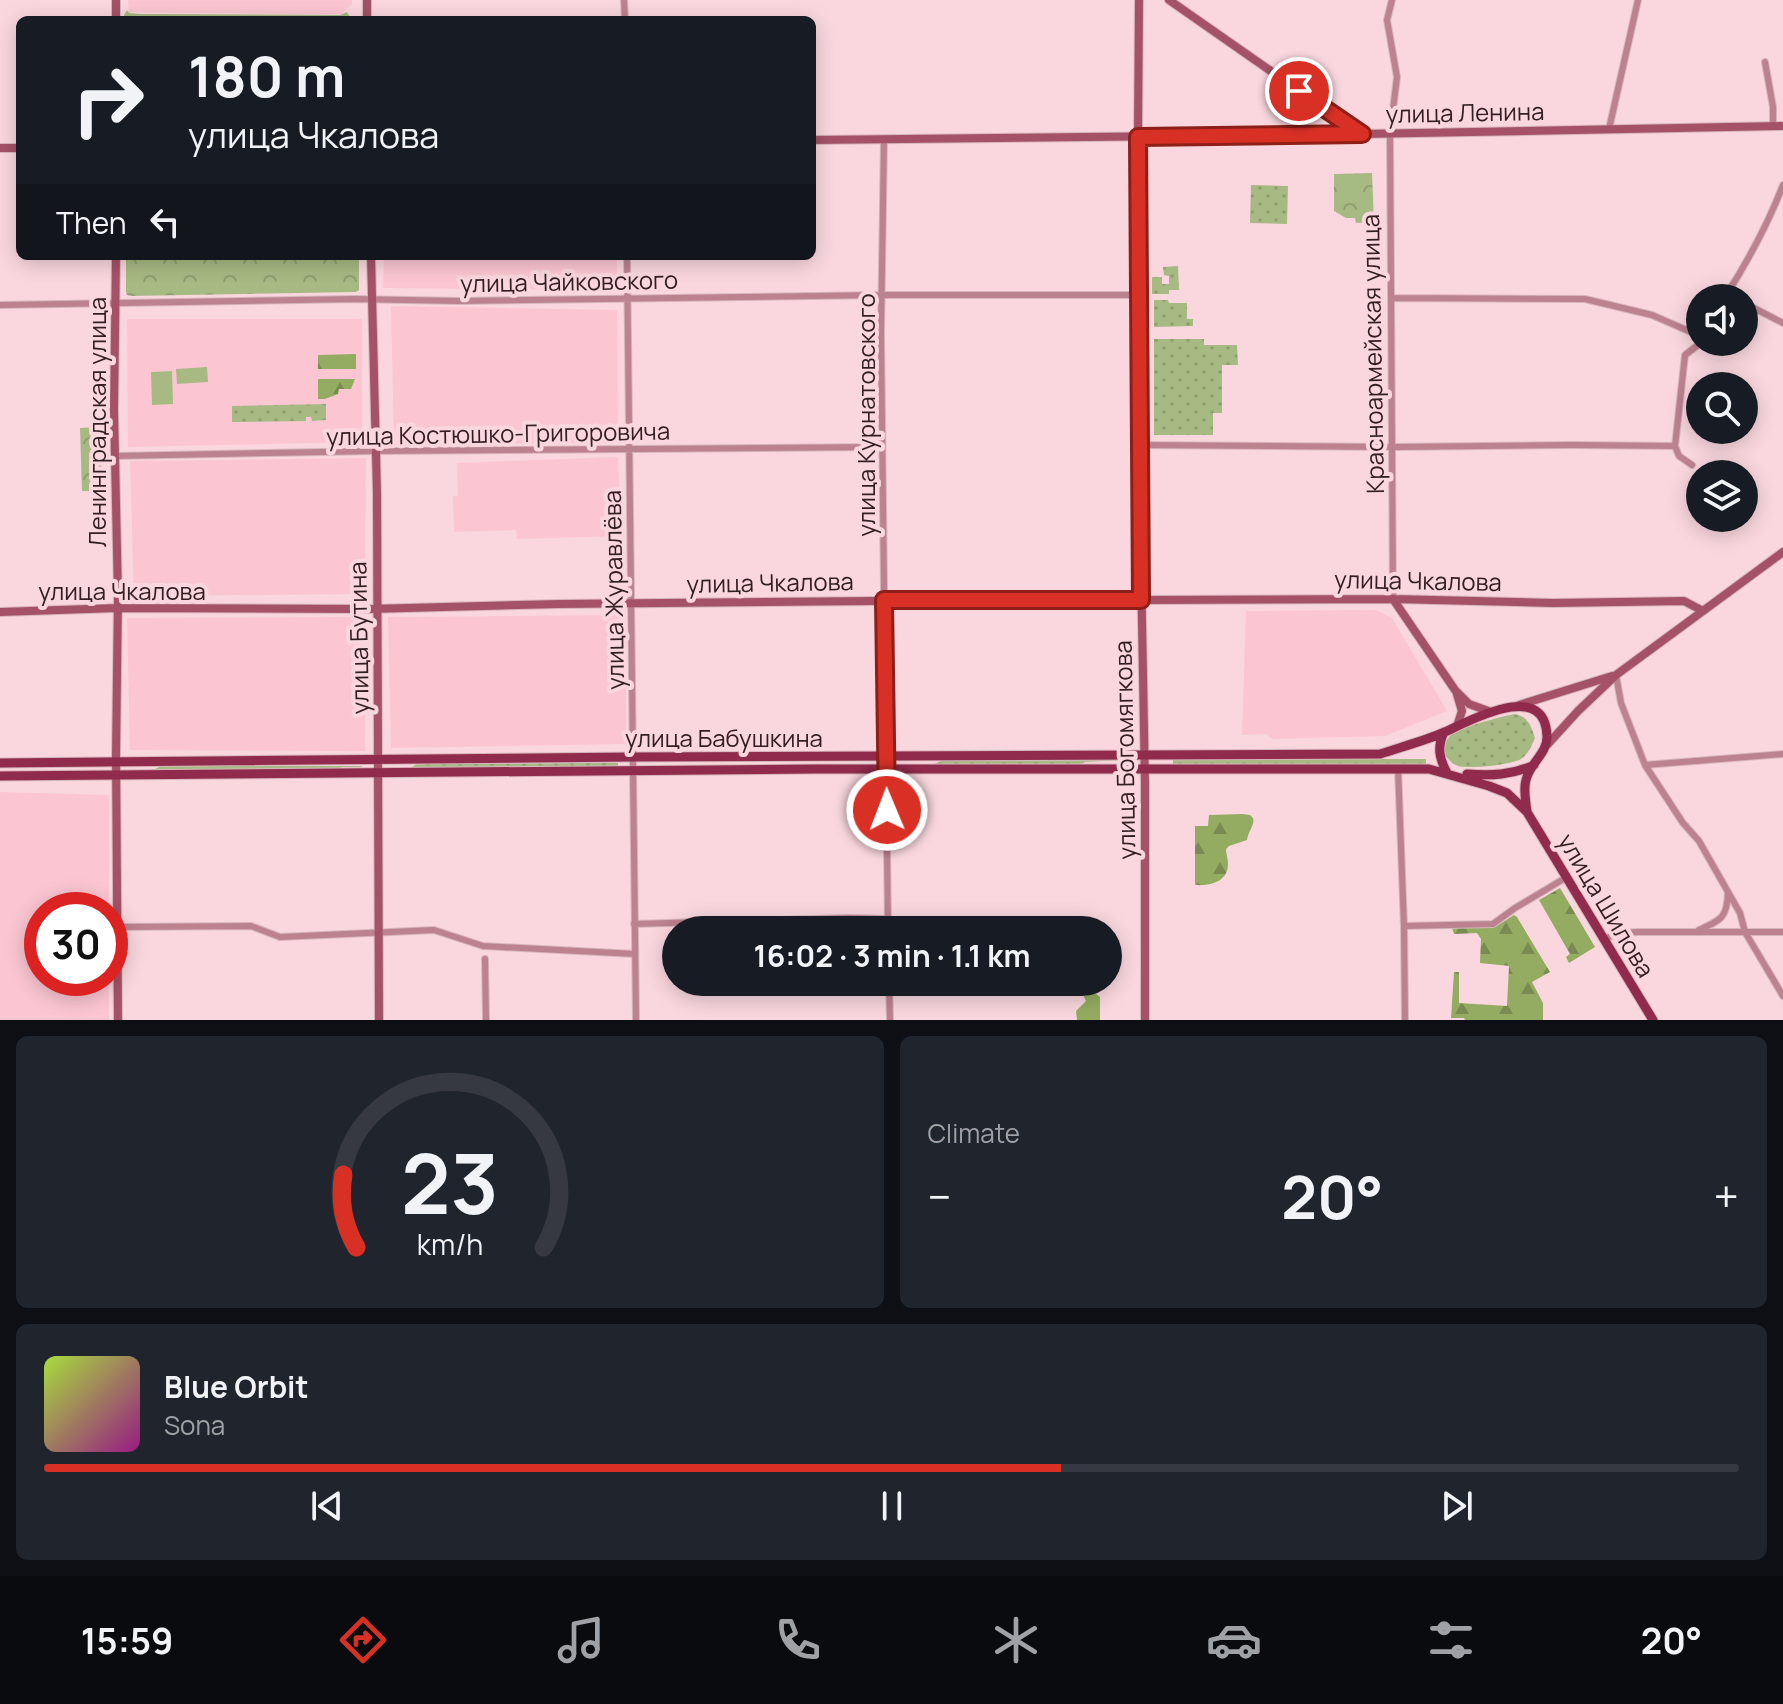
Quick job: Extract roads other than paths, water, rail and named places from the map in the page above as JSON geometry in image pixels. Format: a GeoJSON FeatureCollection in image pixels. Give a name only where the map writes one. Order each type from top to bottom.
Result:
{"type":"FeatureCollection","features":[{"type":"Feature","properties":{"kind":"main road","name":"улица Богомягкова"},"geometry":{"type":"LineString","coordinates":[[1139,0],[1139,445],[1145,756],[1145,1020]]}},
{"type":"Feature","properties":{"kind":"main road"},"geometry":{"type":"LineString","coordinates":[[1169,0],[1362,134]]}},
{"type":"Feature","properties":{"kind":"main road","name":"улица Ленина"},"geometry":{"type":"LineString","coordinates":[[816,140],[1783,126]]}},
{"type":"Feature","properties":{"kind":"main road","name":"Ленинградская улица"},"geometry":{"type":"LineString","coordinates":[[116,260],[117,892]]}},
{"type":"Feature","properties":{"kind":"main road","name":"улица Бутина"},"geometry":{"type":"LineString","coordinates":[[371,260],[378,609],[379,1020]]}},
{"type":"Feature","properties":{"kind":"main road"},"geometry":{"type":"LineString","coordinates":[[1527,812],[1526,779],[1547,745],[1578,711],[1616,675],[1783,552]]}},
{"type":"Feature","properties":{"kind":"main road"},"geometry":{"type":"LineString","coordinates":[[1393,599],[1455,690],[1469,704],[1491,712]]}},
{"type":"Feature","properties":{"kind":"main road","name":"улица Чкалова"},"geometry":{"type":"LineString","coordinates":[[0,612],[117,608],[378,609],[884,600],[1393,599],[1553,603],[1684,601],[1703,611]]}},
{"type":"Feature","properties":{"kind":"main road"},"geometry":{"type":"LineString","coordinates":[[1519,705],[1616,675]]}},
{"type":"Feature","properties":{"kind":"main road"},"geometry":{"type":"LineString","coordinates":[[1455,690],[1462,711],[1457,726]]}},
{"type":"Feature","properties":{"kind":"main road"},"geometry":{"type":"LineString","coordinates":[[1519,705],[1530,707],[1542,718],[1548,735],[1547,745]]}},
{"type":"Feature","properties":{"kind":"main road","name":"улица Бабушкина"},"geometry":{"type":"LineString","coordinates":[[0,763],[1380,754],[1491,712],[1519,705]]}},
{"type":"Feature","properties":{"kind":"main road"},"geometry":{"type":"LineString","coordinates":[[1444,732],[1439,752],[1447,773],[1507,793],[1527,812]]}},
{"type":"Feature","properties":{"kind":"main road"},"geometry":{"type":"LineString","coordinates":[[1447,773],[1506,775],[1534,765]]}},
{"type":"Feature","properties":{"kind":"main road","name":"улица Бабушкина"},"geometry":{"type":"LineString","coordinates":[[0,776],[1398,768],[1447,773]]}},
{"type":"Feature","properties":{"kind":"main road","name":"улица Шилова"},"geometry":{"type":"LineString","coordinates":[[1527,812],[1653,1020]]}},
{"type":"Feature","properties":{"kind":"main road","name":"Ленинградская улица"},"geometry":{"type":"LineString","coordinates":[[118,996],[118,1020]]}},
{"type":"Feature","properties":{"kind":"street","name":"Красноармейская улица"},"geometry":{"type":"LineString","coordinates":[[1392,0],[1387,20],[1397,77],[1390,134],[1393,599]]}},
{"type":"Feature","properties":{"kind":"street"},"geometry":{"type":"LineString","coordinates":[[1609,129],[1638,0]]}},
{"type":"Feature","properties":{"kind":"street"},"geometry":{"type":"LineString","coordinates":[[1765,62],[1773,126]]}},
{"type":"Feature","properties":{"kind":"street","name":"улица Курнатовского"},"geometry":{"type":"LineString","coordinates":[[884,139],[882,447],[887,916]]}},
{"type":"Feature","properties":{"kind":"street"},"geometry":{"type":"LineString","coordinates":[[1736,284],[1783,185]]}},
{"type":"Feature","properties":{"kind":"street","name":"улица Журавлёва"},"geometry":{"type":"LineString","coordinates":[[627,260],[636,1020]]}},
{"type":"Feature","properties":{"kind":"street","name":"улица Чайковского"},"geometry":{"type":"LineString","coordinates":[[0,305],[354,299],[1139,295]]}},
{"type":"Feature","properties":{"kind":"street"},"geometry":{"type":"LineString","coordinates":[[1392,298],[1585,299],[1652,315],[1686,330]]}},
{"type":"Feature","properties":{"kind":"street"},"geometry":{"type":"LineString","coordinates":[[1758,310],[1783,323]]}},
{"type":"Feature","properties":{"kind":"street"},"geometry":{"type":"LineString","coordinates":[[1686,354],[1675,446],[1679,456],[1686,461]]}},
{"type":"Feature","properties":{"kind":"street"},"geometry":{"type":"LineString","coordinates":[[1139,445],[1675,446]]}},
{"type":"Feature","properties":{"kind":"street","name":"улица Костюшко-Григоровича"},"geometry":{"type":"LineString","coordinates":[[114,456],[882,447]]}},
{"type":"Feature","properties":{"kind":"street"},"geometry":{"type":"LineString","coordinates":[[1616,675],[1621,703],[1645,765],[1683,823],[1699,841],[1740,913],[1745,932],[1783,996]]}},
{"type":"Feature","properties":{"kind":"street"},"geometry":{"type":"LineString","coordinates":[[1645,765],[1783,754]]}},
{"type":"Feature","properties":{"kind":"street"},"geometry":{"type":"LineString","coordinates":[[1398,768],[1405,1020]]}},
{"type":"Feature","properties":{"kind":"street"},"geometry":{"type":"LineString","coordinates":[[1404,926],[1493,924],[1567,877]]}},
{"type":"Feature","properties":{"kind":"street"},"geometry":{"type":"LineString","coordinates":[[1694,932],[1722,919],[1728,893]]}},
{"type":"Feature","properties":{"kind":"street"},"geometry":{"type":"LineString","coordinates":[[634,924],[662,923]]}},
{"type":"Feature","properties":{"kind":"street"},"geometry":{"type":"LineString","coordinates":[[128,927],[251,926],[280,937],[434,930],[483,946],[635,954]]}},
{"type":"Feature","properties":{"kind":"street"},"geometry":{"type":"LineString","coordinates":[[1604,939],[1619,933],[1783,932]]}},
{"type":"Feature","properties":{"kind":"street"},"geometry":{"type":"LineString","coordinates":[[485,959],[486,1020]]}},
{"type":"Feature","properties":{"kind":"street"},"geometry":{"type":"LineString","coordinates":[[889,996],[890,1020]]}}]}
